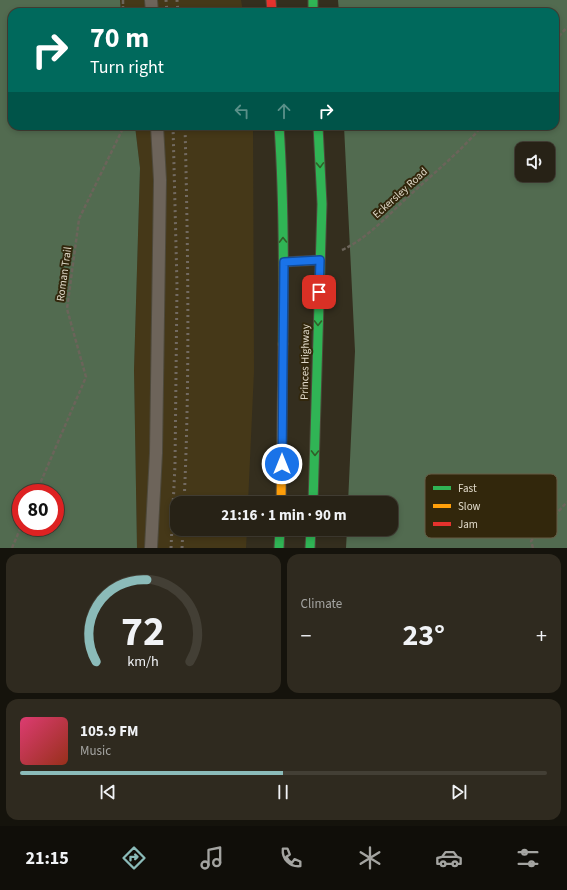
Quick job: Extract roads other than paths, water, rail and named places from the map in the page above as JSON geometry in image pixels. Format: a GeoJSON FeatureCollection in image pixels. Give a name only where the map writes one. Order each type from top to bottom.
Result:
{"type":"FeatureCollection","features":[{"type":"Feature","properties":{"kind":"highway","name":"Princes Highway"},"geometry":{"type":"LineString","coordinates":[[279,130],[283,188],[284,262],[281,496]]}},
{"type":"Feature","properties":{"kind":"highway","name":"Princes Highway"},"geometry":{"type":"LineString","coordinates":[[313,496],[322,204],[318,130]]}},
{"type":"Feature","properties":{"kind":"highway"},"geometry":{"type":"LineString","coordinates":[[284,262],[320,260]]}},
{"type":"Feature","properties":{"kind":"highway"},"geometry":{"type":"LineString","coordinates":[[279,548],[280,536]]}},
{"type":"Feature","properties":{"kind":"highway"},"geometry":{"type":"LineString","coordinates":[[310,548],[311,536]]}},
{"type":"Feature","properties":{"kind":"lane"},"geometry":{"type":"LineString","coordinates":[[151,548],[156,453],[160,180],[157,130]]}},
{"type":"Feature","properties":{"kind":"railway"},"geometry":{"type":"LineString","coordinates":[[166,0],[167,8]]}},
{"type":"Feature","properties":{"kind":"railway"},"geometry":{"type":"LineString","coordinates":[[177,0],[178,8]]}},
{"type":"Feature","properties":{"kind":"railway"},"geometry":{"type":"LineString","coordinates":[[171,548],[175,465],[177,286],[173,130]]}},
{"type":"Feature","properties":{"kind":"railway"},"geometry":{"type":"LineString","coordinates":[[184,496],[188,314],[185,130]]}},
{"type":"Feature","properties":{"kind":"railway"},"geometry":{"type":"LineString","coordinates":[[182,548],[183,536]]}}]}
